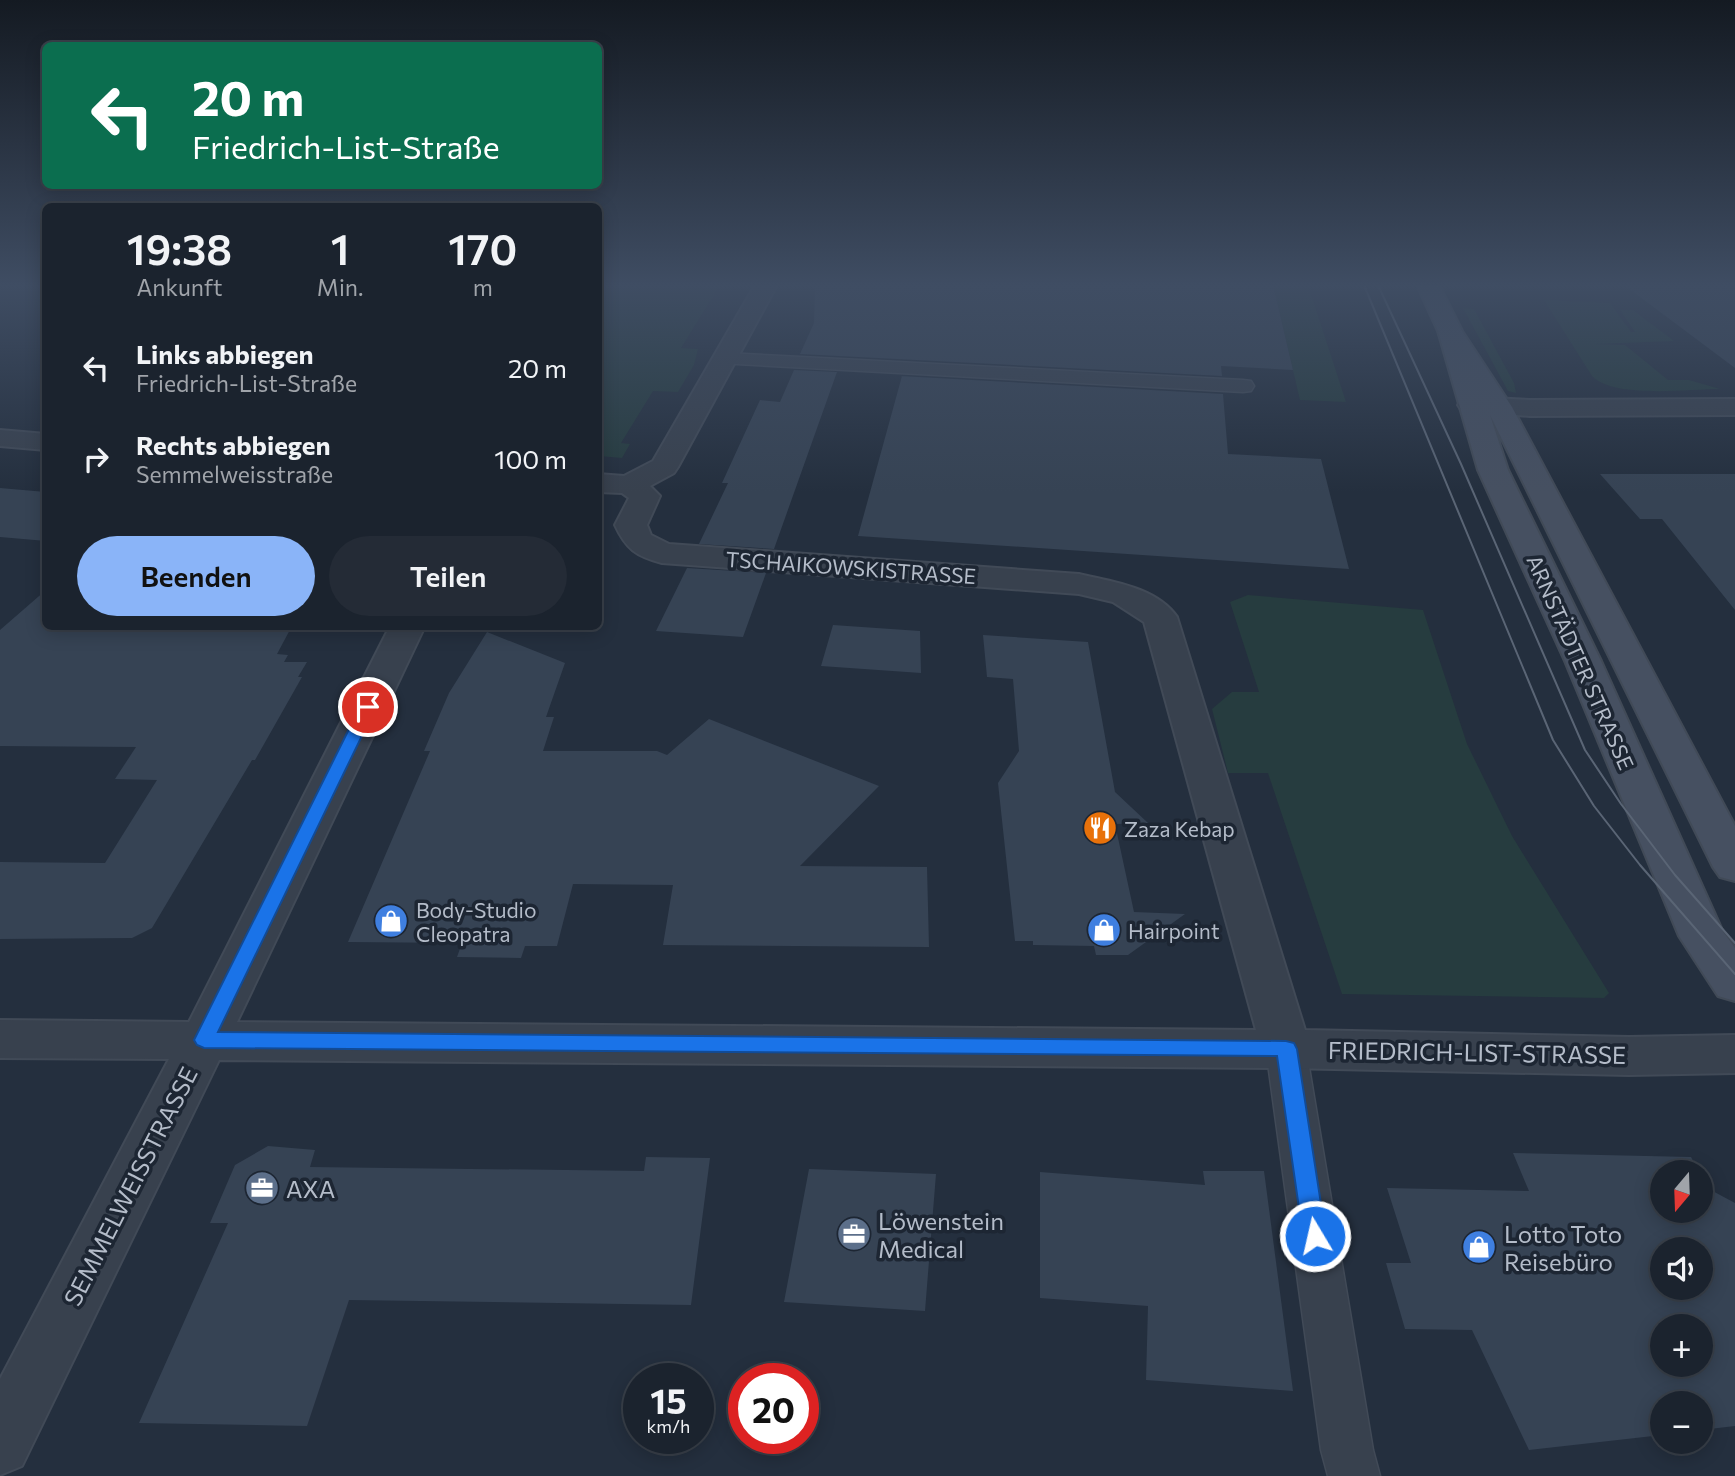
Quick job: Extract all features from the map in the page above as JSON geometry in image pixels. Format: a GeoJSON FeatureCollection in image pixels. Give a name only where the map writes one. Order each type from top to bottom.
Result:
{"type":"FeatureCollection","features":[{"type":"Feature","properties":{"kind":"main road","name":"ARNSTÄDTER STRASSE"},"geometry":{"type":"LineString","coordinates":[[1461,354],[1485,406],[1735,867]]}},
{"type":"Feature","properties":{"kind":"main road","name":"ARNSTÄDTER STRASSE"},"geometry":{"type":"LineString","coordinates":[[1485,406],[1493,470],[1583,660],[1702,936],[1735,984]]}},
{"type":"Feature","properties":{"kind":"street"},"geometry":{"type":"LineString","coordinates":[[614,484],[664,467],[729,354]]}},
{"type":"Feature","properties":{"kind":"street"},"geometry":{"type":"LineString","coordinates":[[1485,406],[1735,407]]}},
{"type":"Feature","properties":{"kind":"street"},"geometry":{"type":"LineString","coordinates":[[0,438],[42,442]]}},
{"type":"Feature","properties":{"kind":"street","name":"TSCHAIKOWSKISTRASSE"},"geometry":{"type":"LineString","coordinates":[[614,484],[645,496],[631,525],[638,541],[662,553],[1079,584],[1125,595],[1160,617],[1286,1049]]}},
{"type":"Feature","properties":{"kind":"street","name":"SEMMELWEISSTRASSE"},"geometry":{"type":"LineString","coordinates":[[0,1444],[204,1040],[406,630]]}},
{"type":"Feature","properties":{"kind":"street","name":"FRIEDRICH-LIST-STRASSE"},"geometry":{"type":"LineString","coordinates":[[0,1039],[1286,1049],[1629,1056],[1735,1054]]}},
{"type":"Feature","properties":{"kind":"lane"},"geometry":{"type":"LineString","coordinates":[[726,359],[1243,386]]}},
{"type":"Feature","properties":{"kind":"lane"},"geometry":{"type":"LineString","coordinates":[[1286,1049],[1347,1450],[1354,1476]]}},
{"type":"Feature","properties":{"kind":"green space"},"geometry":{"type":"Polygon","coordinates":[[[602,354],[697,354],[694,365],[678,392],[653,391],[621,443],[630,444],[622,458],[602,456],[602,354]]]}},
{"type":"Feature","properties":{"kind":"green space"},"geometry":{"type":"Polygon","coordinates":[[[1289,354],[1330,354],[1346,402],[1300,400],[1289,354]]]}},
{"type":"Feature","properties":{"kind":"green space"},"geometry":{"type":"Polygon","coordinates":[[[1488,354],[1498,354],[1514,383],[1516,393],[1508,391],[1488,354]]]}},
{"type":"Feature","properties":{"kind":"green space"},"geometry":{"type":"Polygon","coordinates":[[[1578,354],[1636,354],[1668,380],[1689,380],[1720,389],[1634,390],[1617,388],[1592,376],[1578,354]]]}},
{"type":"Feature","properties":{"kind":"green space"},"geometry":{"type":"Polygon","coordinates":[[[1248,595],[1423,610],[1467,744],[1512,836],[1609,993],[1604,998],[1342,994],[1268,773],[1228,773],[1212,709],[1232,692],[1259,692],[1230,602],[1248,595]]]}},
{"type":"Feature","properties":{"kind":"building"},"geometry":{"type":"Polygon","coordinates":[[[800,354],[1289,354],[1293,370],[1221,366],[1222,376],[800,354]]]}},
{"type":"Feature","properties":{"kind":"building"},"geometry":{"type":"Polygon","coordinates":[[[1716,354],[1735,354],[1735,368],[1716,354]]]}},
{"type":"Feature","properties":{"kind":"building"},"geometry":{"type":"Polygon","coordinates":[[[794,370],[837,372],[774,549],[699,544],[728,483],[722,483],[760,400],[780,402],[794,370]]]}},
{"type":"Feature","properties":{"kind":"building"},"geometry":{"type":"Polygon","coordinates":[[[902,376],[1223,394],[1228,454],[1321,459],[1349,569],[858,536],[902,376]]]}},
{"type":"Feature","properties":{"kind":"building"},"geometry":{"type":"Polygon","coordinates":[[[1600,474],[1735,474],[1735,610],[1662,519],[1640,519],[1600,474]]]}},
{"type":"Feature","properties":{"kind":"building"},"geometry":{"type":"Polygon","coordinates":[[[0,488],[42,492],[42,541],[0,537],[0,488]]]}},
{"type":"Feature","properties":{"kind":"building"},"geometry":{"type":"Polygon","coordinates":[[[687,568],[766,573],[743,637],[656,631],[687,568]]]}},
{"type":"Feature","properties":{"kind":"building"},"geometry":{"type":"Polygon","coordinates":[[[42,593],[42,630],[290,630],[277,654],[288,655],[284,662],[307,662],[298,677],[302,677],[255,760],[252,760],[152,928],[132,938],[0,939],[0,862],[105,863],[157,780],[115,779],[136,747],[0,746],[0,630],[42,593]]]}},
{"type":"Feature","properties":{"kind":"building"},"geometry":{"type":"Polygon","coordinates":[[[833,625],[920,631],[921,673],[821,666],[833,625]]]}},
{"type":"Feature","properties":{"kind":"building"},"geometry":{"type":"Polygon","coordinates":[[[487,632],[565,663],[546,717],[554,717],[543,751],[657,751],[667,755],[709,719],[879,786],[800,866],[927,867],[929,947],[663,945],[673,885],[573,884],[557,946],[525,946],[521,958],[457,957],[462,943],[348,942],[430,751],[424,751],[449,693],[487,632]]]}},
{"type":"Feature","properties":{"kind":"building"},"geometry":{"type":"Polygon","coordinates":[[[983,635],[1088,642],[1115,792],[1148,823],[1115,824],[1134,912],[1185,914],[1128,955],[1096,955],[1094,946],[1033,945],[1033,941],[1015,941],[998,783],[1019,751],[1013,679],[987,677],[983,635]]]}},
{"type":"Feature","properties":{"kind":"building"},"geometry":{"type":"Polygon","coordinates":[[[268,1146],[315,1150],[310,1167],[644,1171],[646,1157],[710,1158],[691,1305],[349,1300],[307,1426],[139,1423],[228,1223],[210,1223],[235,1165],[268,1146]]]}},
{"type":"Feature","properties":{"kind":"building"},"geometry":{"type":"Polygon","coordinates":[[[1513,1153],[1691,1157],[1693,1160],[1650,1160],[1650,1223],[1713,1223],[1713,1191],[1735,1203],[1735,1426],[1713,1429],[1713,1391],[1650,1391],[1650,1436],[1529,1450],[1472,1330],[1405,1329],[1386,1263],[1411,1263],[1387,1188],[1529,1191],[1513,1153]]]}},
{"type":"Feature","properties":{"kind":"building"},"geometry":{"type":"Polygon","coordinates":[[[809,1169],[936,1174],[925,1311],[784,1302],[809,1169]]]}},
{"type":"Feature","properties":{"kind":"building"},"geometry":{"type":"Polygon","coordinates":[[[1203,1171],[1264,1171],[1293,1391],[1146,1380],[1148,1306],[1040,1298],[1040,1172],[1205,1185],[1203,1171]]]}},
{"type":"Feature","properties":{"kind":"tram line"},"geometry":{"type":"LineString","coordinates":[[1393,354],[1553,740],[1594,806],[1640,865],[1735,974]]}},
{"type":"Feature","properties":{"kind":"tram line"},"geometry":{"type":"LineString","coordinates":[[1410,354],[1461,464],[1585,750],[1621,804],[1675,875],[1735,943]]}},
{"type":"Feature","properties":{"kind":"place","name":"Zaza Kebap"},"geometry":{"type":"Point","coordinates":[1100,828]}},
{"type":"Feature","properties":{"kind":"place","name":"Body-Studio Cleopatra"},"geometry":{"type":"Point","coordinates":[391,921]}},
{"type":"Feature","properties":{"kind":"place","name":"Hairpoint"},"geometry":{"type":"Point","coordinates":[1104,930]}},
{"type":"Feature","properties":{"kind":"place","name":"AXA"},"geometry":{"type":"Point","coordinates":[262,1188]}},
{"type":"Feature","properties":{"kind":"place","name":"Löwenstein Medical"},"geometry":{"type":"Point","coordinates":[854,1234]}},
{"type":"Feature","properties":{"kind":"place","name":"Lotto Toto Reisebüro"},"geometry":{"type":"Point","coordinates":[1479,1247]}},
{"type":"Feature","properties":{"kind":"route"},"geometry":{"type":"LineString","coordinates":[[368,707],[204,1040],[1286,1049],[1315,1236]]}}]}
